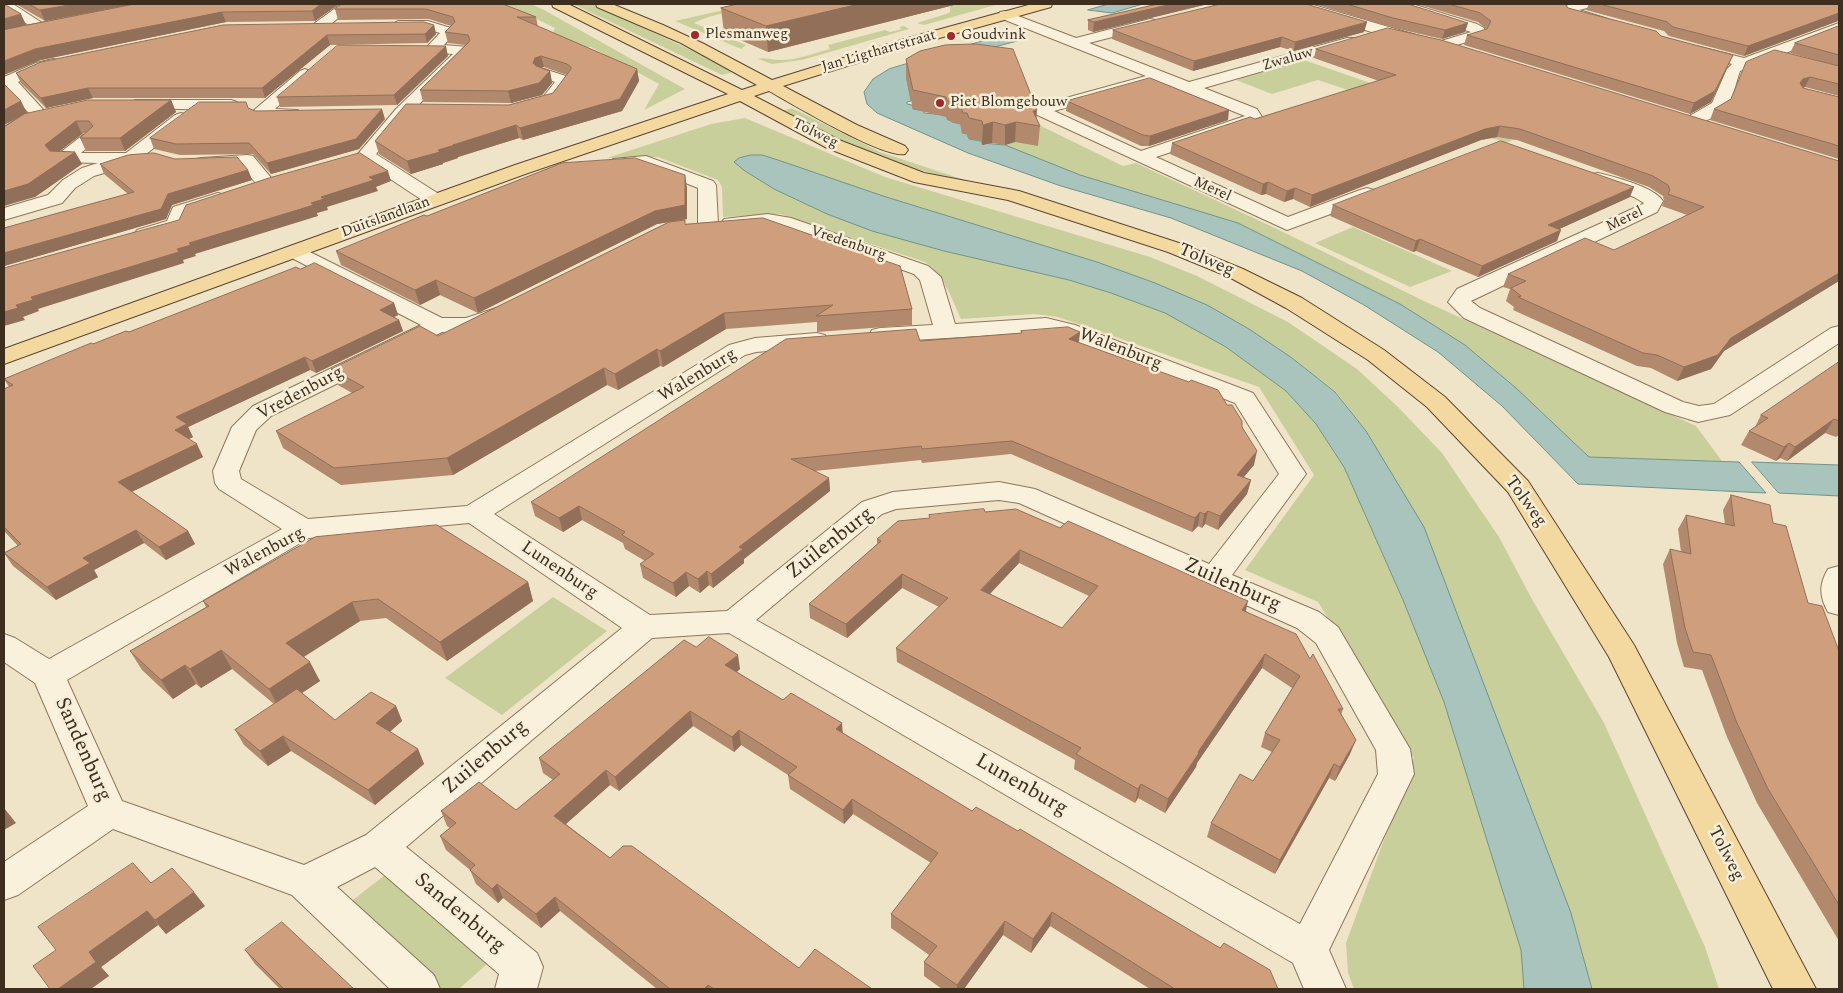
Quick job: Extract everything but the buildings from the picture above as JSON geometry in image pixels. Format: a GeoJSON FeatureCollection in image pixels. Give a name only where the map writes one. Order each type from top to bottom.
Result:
{"type":"FeatureCollection","features":[{"type":"Feature","properties":{"kind":"main road"},"geometry":{"type":"LineString","coordinates":[[558,4],[632,39],[741,95]]}},
{"type":"Feature","properties":{"kind":"main road"},"geometry":{"type":"LineString","coordinates":[[602,4],[710,53],[770,86]]}},
{"type":"Feature","properties":{"kind":"main road","name":"Jan Ligthartstraat"},"geometry":{"type":"LineString","coordinates":[[770,86],[1046,4]]}},
{"type":"Feature","properties":{"kind":"main road","name":"Duitslandlaan"},"geometry":{"type":"LineString","coordinates":[[4,358],[435,200],[614,137],[770,86]]}},
{"type":"Feature","properties":{"kind":"main road","name":"Tolweg"},"geometry":{"type":"LineString","coordinates":[[770,86],[803,105],[875,140],[911,155]]}},
{"type":"Feature","properties":{"kind":"main road","name":"Tolweg"},"geometry":{"type":"LineString","coordinates":[[741,95],[833,144],[920,178],[1023,198]]}},
{"type":"Feature","properties":{"kind":"main road","name":"Tolweg"},"geometry":{"type":"LineString","coordinates":[[930,162],[1023,198],[1175,248],[1236,273],[1294,303],[1376,355],[1436,402],[1518,487],[1623,654],[1795,989]]}},
{"type":"Feature","properties":{"kind":"street"},"geometry":{"type":"LineString","coordinates":[[4,4],[42,28]]}},
{"type":"Feature","properties":{"kind":"street"},"geometry":{"type":"LineString","coordinates":[[320,26],[349,4]]}},
{"type":"Feature","properties":{"kind":"street"},"geometry":{"type":"LineString","coordinates":[[1297,4],[1386,32],[1443,45],[1470,54]]}},
{"type":"Feature","properties":{"kind":"street"},"geometry":{"type":"LineString","coordinates":[[1399,4],[1472,27],[1479,31],[1479,34],[1443,45]]}},
{"type":"Feature","properties":{"kind":"street"},"geometry":{"type":"LineString","coordinates":[[1586,4],[1570,9],[1570,12],[1612,24]]}},
{"type":"Feature","properties":{"kind":"street"},"geometry":{"type":"LineString","coordinates":[[1005,15],[1190,87],[1251,112],[1254,117],[1246,122],[1139,157]]}},
{"type":"Feature","properties":{"kind":"street"},"geometry":{"type":"LineString","coordinates":[[1076,42],[1161,21]]}},
{"type":"Feature","properties":{"kind":"street"},"geometry":{"type":"LineString","coordinates":[[23,32],[61,24]]}},
{"type":"Feature","properties":{"kind":"street"},"geometry":{"type":"LineString","coordinates":[[379,26],[428,25],[449,32],[432,49]]}},
{"type":"Feature","properties":{"kind":"street"},"geometry":{"type":"LineString","coordinates":[[302,26],[349,26]]}},
{"type":"Feature","properties":{"kind":"street"},"geometry":{"type":"LineString","coordinates":[[1692,121],[1719,106],[1734,69],[1839,27]]}},
{"type":"Feature","properties":{"kind":"street","name":"Zwaluw"},"geometry":{"type":"LineString","coordinates":[[1190,87],[1386,32]]}},
{"type":"Feature","properties":{"kind":"street"},"geometry":{"type":"LineString","coordinates":[[1681,46],[1745,63]]}},
{"type":"Feature","properties":{"kind":"street"},"geometry":{"type":"LineString","coordinates":[[413,49],[464,50],[357,158],[435,200]]}},
{"type":"Feature","properties":{"kind":"street"},"geometry":{"type":"LineString","coordinates":[[1771,54],[1796,61]]}},
{"type":"Feature","properties":{"kind":"street"},"geometry":{"type":"LineString","coordinates":[[42,116],[6,82],[41,66],[70,60]]}},
{"type":"Feature","properties":{"kind":"street"},"geometry":{"type":"LineString","coordinates":[[306,113],[259,114],[267,105],[314,67]]}},
{"type":"Feature","properties":{"kind":"street"},"geometry":{"type":"LineString","coordinates":[[521,107],[549,100],[564,80],[544,73]]}},
{"type":"Feature","properties":{"kind":"street","name":"Merel"},"geometry":{"type":"LineString","coordinates":[[1160,76],[1039,110],[1287,224],[1388,186]]}},
{"type":"Feature","properties":{"kind":"street"},"geometry":{"type":"LineString","coordinates":[[121,105],[267,105]]}},
{"type":"Feature","properties":{"kind":"street"},"geometry":{"type":"LineString","coordinates":[[4,214],[55,199],[69,184],[88,172],[130,158],[198,105]]}},
{"type":"Feature","properties":{"kind":"street"},"geometry":{"type":"LineString","coordinates":[[383,113],[427,109]]}},
{"type":"Feature","properties":{"kind":"street"},"geometry":{"type":"LineString","coordinates":[[4,134],[23,122],[59,112]]}},
{"type":"Feature","properties":{"kind":"street"},"geometry":{"type":"LineString","coordinates":[[1673,115],[1710,126]]}},
{"type":"Feature","properties":{"kind":"street"},"geometry":{"type":"LineString","coordinates":[[90,139],[62,158],[160,156]]}},
{"type":"Feature","properties":{"kind":"street"},"geometry":{"type":"LineString","coordinates":[[129,239],[176,224],[180,211],[258,186],[247,160],[187,162]]}},
{"type":"Feature","properties":{"kind":"street","name":"Vredenburg"},"geometry":{"type":"LineString","coordinates":[[619,163],[646,161],[707,185],[699,225],[768,220],[784,222],[921,270],[930,277],[946,330]]}},
{"type":"Feature","properties":{"kind":"street","name":"Merel"},"geometry":{"type":"LineString","coordinates":[[1584,173],[1640,193],[1654,201],[1650,208],[1465,294],[1458,302],[1472,313],[1674,407],[1698,414],[1721,410],[1839,333]]}},
{"type":"Feature","properties":{"kind":"street","name":"Vredenburg"},"geometry":{"type":"LineString","coordinates":[[295,252],[438,325]]}},
{"type":"Feature","properties":{"kind":"street","name":"Vredenburg"},"geometry":{"type":"LineString","coordinates":[[303,529],[229,483],[226,471],[245,427],[262,411],[438,325],[469,325],[486,320],[511,307]]}},
{"type":"Feature","properties":{"kind":"street","name":"Walenburg"},"geometry":{"type":"LineString","coordinates":[[48,675],[303,529],[474,514],[737,350],[755,345],[851,337],[1046,324],[1067,330],[1244,398],[1292,474],[1214,578]]}},
{"type":"Feature","properties":{"kind":"street","name":"Zuilenburg"},"geometry":{"type":"LineString","coordinates":[[734,622],[872,508],[894,501],[999,491],[1025,495],[1308,620],[1327,635],[1393,749],[1396,774],[1308,950]]}},
{"type":"Feature","properties":{"kind":"street","name":"Lunenburg"},"geometry":{"type":"LineString","coordinates":[[474,514],[644,627]]}},
{"type":"Feature","properties":{"kind":"street"},"geometry":{"type":"LineString","coordinates":[[1839,576],[1835,594],[1839,604]]}},
{"type":"Feature","properties":{"kind":"street"},"geometry":{"type":"LineString","coordinates":[[644,627],[734,622]]}},
{"type":"Feature","properties":{"kind":"street","name":"Lunenburg"},"geometry":{"type":"LineString","coordinates":[[734,622],[1308,950]]}},
{"type":"Feature","properties":{"kind":"street","name":"Zuilenburg"},"geometry":{"type":"LineString","coordinates":[[306,883],[379,847],[644,627]]}},
{"type":"Feature","properties":{"kind":"street"},"geometry":{"type":"LineString","coordinates":[[4,646],[48,675]]}},
{"type":"Feature","properties":{"kind":"street","name":"Sandenburg"},"geometry":{"type":"LineString","coordinates":[[4,883],[109,812],[48,675]]}},
{"type":"Feature","properties":{"kind":"street"},"geometry":{"type":"LineString","coordinates":[[109,812],[306,883],[420,989]]}},
{"type":"Feature","properties":{"kind":"street","name":"Sandenburg"},"geometry":{"type":"LineString","coordinates":[[379,847],[522,968],[516,989]]}},
{"type":"Feature","properties":{"kind":"street"},"geometry":{"type":"LineString","coordinates":[[1308,950],[1325,989]]}},
{"type":"Feature","properties":{"kind":"green space"},"geometry":{"type":"Polygon","coordinates":[[[506,4],[531,4],[544,10],[685,89],[644,110],[659,84],[591,47],[547,47],[555,28],[506,4]]]}},
{"type":"Feature","properties":{"kind":"green space"},"geometry":{"type":"Polygon","coordinates":[[[573,4],[592,4],[736,71],[722,75],[573,4]]]}},
{"type":"Feature","properties":{"kind":"green space"},"geometry":{"type":"Polygon","coordinates":[[[750,4],[737,10],[708,17],[694,23],[746,45],[741,49],[675,21],[750,4]]]}},
{"type":"Feature","properties":{"kind":"green space"},"geometry":{"type":"Polygon","coordinates":[[[958,4],[999,4],[924,25],[917,23],[946,14],[950,12],[950,6],[958,4]]]}},
{"type":"Feature","properties":{"kind":"green space"},"geometry":{"type":"Polygon","coordinates":[[[904,26],[909,29],[802,60],[772,64],[758,59],[784,60],[798,58],[830,49],[828,45],[885,30],[890,32],[902,29],[899,27],[904,26]]]}},
{"type":"Feature","properties":{"kind":"green space"},"geometry":{"type":"Polygon","coordinates":[[[1304,60],[1523,136],[1506,143],[1318,80],[1272,94],[1236,80],[1304,60]]]}},
{"type":"Feature","properties":{"kind":"green space"},"geometry":{"type":"Polygon","coordinates":[[[792,108],[880,152],[995,190],[881,160],[778,112],[792,108]]]}},
{"type":"Feature","properties":{"kind":"green space"},"geometry":{"type":"Polygon","coordinates":[[[745,118],[885,177],[1150,257],[1197,276],[1288,322],[1357,369],[1398,407],[1442,453],[1499,537],[1533,601],[1604,723],[1705,947],[1719,989],[1592,989],[1571,913],[1366,431],[1336,392],[1292,358],[1249,329],[1207,305],[1155,283],[1097,262],[883,196],[778,160],[745,171],[774,189],[827,214],[944,251],[1069,280],[1165,313],[1226,347],[1286,391],[1316,424],[1344,467],[1403,600],[1444,702],[1521,950],[1524,989],[1354,989],[1348,973],[1346,943],[1414,758],[1318,602],[1245,570],[1314,475],[1259,387],[1058,317],[1034,314],[961,319],[943,281],[925,262],[780,214],[723,217],[722,187],[718,180],[658,157],[607,158],[711,124],[745,118]]]}},
{"type":"Feature","properties":{"kind":"green space"},"geometry":{"type":"Polygon","coordinates":[[[1028,122],[1041,126],[1123,166],[1136,163],[1424,301],[1696,426],[1722,461],[1589,457],[1516,388],[1465,345],[1400,304],[1238,223],[1080,175],[1005,145],[1015,142],[1028,122]]]}},
{"type":"Feature","properties":{"kind":"green space"},"geometry":{"type":"Polygon","coordinates":[[[1353,227],[1452,271],[1410,287],[1315,243],[1353,227]]]}},
{"type":"Feature","properties":{"kind":"green space"},"geometry":{"type":"Polygon","coordinates":[[[553,597],[607,631],[502,715],[445,678],[553,597]]]}},
{"type":"Feature","properties":{"kind":"green space"},"geometry":{"type":"Polygon","coordinates":[[[394,868],[496,956],[459,989],[436,989],[345,906],[394,868]]]}},
{"type":"Feature","properties":{"kind":"water"},"geometry":{"type":"Polygon","coordinates":[[[1109,4],[1143,4],[1112,13],[1088,10],[1109,4]]]}},
{"type":"Feature","properties":{"kind":"water"},"geometry":{"type":"Polygon","coordinates":[[[1006,34],[1021,40],[972,53],[907,79],[911,101],[907,102],[907,104],[912,105],[913,109],[924,111],[924,113],[945,115],[952,122],[964,125],[962,133],[967,134],[969,139],[981,141],[982,143],[1005,145],[1080,175],[1238,223],[1400,304],[1465,345],[1516,388],[1589,457],[1739,462],[1766,493],[1578,484],[1502,406],[1438,352],[1364,305],[1302,271],[1171,218],[1061,186],[968,153],[877,113],[867,104],[864,92],[873,79],[889,69],[1006,34]]]}},
{"type":"Feature","properties":{"kind":"water"},"geometry":{"type":"Polygon","coordinates":[[[762,155],[778,160],[883,196],[1097,262],[1155,283],[1207,305],[1249,329],[1292,358],[1335,392],[1366,431],[1424,527],[1571,913],[1592,989],[1524,989],[1521,950],[1444,702],[1403,600],[1344,467],[1316,424],[1286,391],[1226,347],[1165,313],[1069,280],[944,251],[872,231],[827,214],[774,189],[734,162],[739,158],[762,155]]]}},
{"type":"Feature","properties":{"kind":"water"},"geometry":{"type":"Polygon","coordinates":[[[1752,462],[1839,465],[1839,496],[1779,493],[1752,462]]]}},
{"type":"Feature","properties":{"kind":"place","name":"Plesmanweg"},"geometry":{"type":"Point","coordinates":[695,35]}},
{"type":"Feature","properties":{"kind":"place","name":"Goudvink"},"geometry":{"type":"Point","coordinates":[951,36]}},
{"type":"Feature","properties":{"kind":"place","name":"Piet Blomgebouw"},"geometry":{"type":"Point","coordinates":[940,103]}}]}
